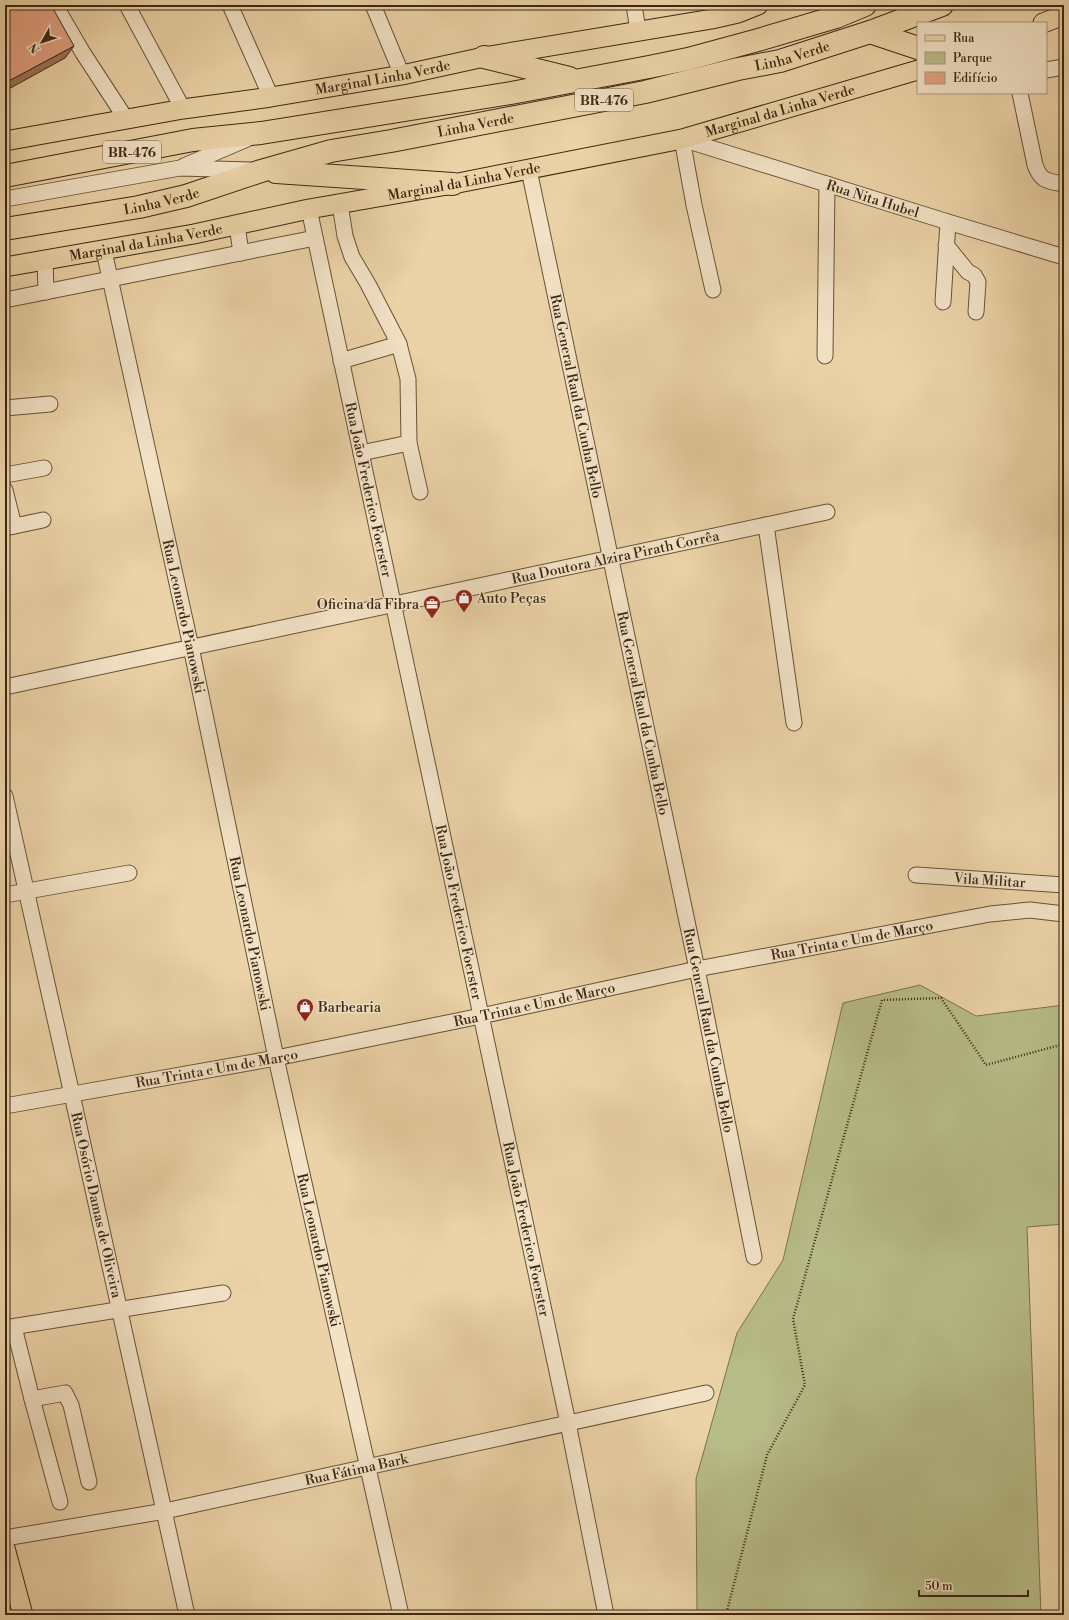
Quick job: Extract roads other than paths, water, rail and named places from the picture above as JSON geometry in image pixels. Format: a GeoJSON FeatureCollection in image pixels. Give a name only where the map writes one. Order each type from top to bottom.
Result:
{"type":"FeatureCollection","features":[{"type":"Feature","properties":{"kind":"highway","name":"Linha Verde"},"geometry":{"type":"LineString","coordinates":[[5,176],[193,140],[261,133],[511,93],[688,59],[836,17],[865,5]]}},
{"type":"Feature","properties":{"kind":"highway","name":"Linha Verde"},"geometry":{"type":"LineString","coordinates":[[5,229],[139,207],[186,196],[261,171],[332,151],[645,92],[738,69],[780,61],[870,32],[942,5]]}},
{"type":"Feature","properties":{"kind":"highway"},"geometry":{"type":"LineString","coordinates":[[870,32],[917,48]]}},
{"type":"Feature","properties":{"kind":"highway"},"geometry":{"type":"LineString","coordinates":[[484,57],[576,80]]}},
{"type":"Feature","properties":{"kind":"highway"},"geometry":{"type":"LineString","coordinates":[[261,171],[453,184]]}},
{"type":"Feature","properties":{"kind":"highway"},"geometry":{"type":"LineString","coordinates":[[5,242],[24,238],[70,218]]}},
{"type":"Feature","properties":{"kind":"main road","name":"Marginal Linha Verde"},"geometry":{"type":"LineString","coordinates":[[5,141],[183,108],[271,98],[402,75],[484,57],[731,15],[758,5]]}},
{"type":"Feature","properties":{"kind":"main road"},"geometry":{"type":"LineString","coordinates":[[1046,22],[1064,15]]}},
{"type":"Feature","properties":{"kind":"main road","name":"Marginal da Linha Verde"},"geometry":{"type":"LineString","coordinates":[[5,267],[104,251],[237,225],[309,209],[529,170],[682,139],[917,70]]}},
{"type":"Feature","properties":{"kind":"main road"},"geometry":{"type":"LineString","coordinates":[[5,1548],[23,1615]]}},
{"type":"Feature","properties":{"kind":"street"},"geometry":{"type":"LineString","coordinates":[[55,5],[82,53],[126,119]]}},
{"type":"Feature","properties":{"kind":"street"},"geometry":{"type":"LineString","coordinates":[[127,5],[183,108]]}},
{"type":"Feature","properties":{"kind":"street"},"geometry":{"type":"LineString","coordinates":[[230,5],[271,98]]}},
{"type":"Feature","properties":{"kind":"street"},"geometry":{"type":"LineString","coordinates":[[373,5],[402,75]]}},
{"type":"Feature","properties":{"kind":"street"},"geometry":{"type":"LineString","coordinates":[[634,5],[638,31]]}},
{"type":"Feature","properties":{"kind":"street"},"geometry":{"type":"LineString","coordinates":[[1047,70],[1064,67]]}},
{"type":"Feature","properties":{"kind":"street"},"geometry":{"type":"LineString","coordinates":[[1020,94],[1038,174],[1046,180],[1064,184]]}},
{"type":"Feature","properties":{"kind":"street"},"geometry":{"type":"LineString","coordinates":[[180,168],[261,133]]}},
{"type":"Feature","properties":{"kind":"street"},"geometry":{"type":"LineString","coordinates":[[682,139],[694,205],[713,290]]}},
{"type":"Feature","properties":{"kind":"street","name":"Rua Nita Hubel"},"geometry":{"type":"LineString","coordinates":[[682,139],[1064,257]]}},
{"type":"Feature","properties":{"kind":"street"},"geometry":{"type":"LineString","coordinates":[[5,199],[180,168],[261,171]]}},
{"type":"Feature","properties":{"kind":"street","name":"Rua General Raul da Cunha Bello"},"geometry":{"type":"LineString","coordinates":[[529,170],[697,969],[754,1257]]}},
{"type":"Feature","properties":{"kind":"street"},"geometry":{"type":"LineString","coordinates":[[824,356],[827,184]]}},
{"type":"Feature","properties":{"kind":"street"},"geometry":{"type":"LineString","coordinates":[[340,204],[345,236],[352,257],[368,284],[399,344],[408,379],[409,443],[420,492]]}},
{"type":"Feature","properties":{"kind":"street","name":"Rua João Frederico Foerster"},"geometry":{"type":"LineString","coordinates":[[309,209],[568,1423],[606,1615]]}},
{"type":"Feature","properties":{"kind":"street"},"geometry":{"type":"LineString","coordinates":[[943,302],[948,222]]}},
{"type":"Feature","properties":{"kind":"street"},"geometry":{"type":"LineString","coordinates":[[237,225],[241,253]]}},
{"type":"Feature","properties":{"kind":"street"},"geometry":{"type":"LineString","coordinates":[[5,300],[315,238]]}},
{"type":"Feature","properties":{"kind":"street"},"geometry":{"type":"LineString","coordinates":[[946,245],[968,272],[974,275],[978,282],[976,312]]}},
{"type":"Feature","properties":{"kind":"street","name":"Rua Leonardo Pianowski"},"geometry":{"type":"LineString","coordinates":[[104,251],[191,647],[276,1058],[400,1615]]}},
{"type":"Feature","properties":{"kind":"street"},"geometry":{"type":"LineString","coordinates":[[45,260],[46,292]]}},
{"type":"Feature","properties":{"kind":"street"},"geometry":{"type":"LineString","coordinates":[[341,361],[399,344]]}},
{"type":"Feature","properties":{"kind":"street"},"geometry":{"type":"LineString","coordinates":[[5,408],[50,404]]}},
{"type":"Feature","properties":{"kind":"street"},"geometry":{"type":"LineString","coordinates":[[361,453],[409,443]]}},
{"type":"Feature","properties":{"kind":"street"},"geometry":{"type":"LineString","coordinates":[[5,476],[44,468]]}},
{"type":"Feature","properties":{"kind":"street"},"geometry":{"type":"LineString","coordinates":[[5,490],[10,527],[42,520]]}},
{"type":"Feature","properties":{"kind":"street","name":"Rua Doutora Alzira Pirath Corrêa"},"geometry":{"type":"LineString","coordinates":[[5,687],[827,512]]}},
{"type":"Feature","properties":{"kind":"street"},"geometry":{"type":"LineString","coordinates":[[766,525],[794,723]]}},
{"type":"Feature","properties":{"kind":"street","name":"Rua Osório Damas de Oliveira"},"geometry":{"type":"LineString","coordinates":[[5,796],[187,1615]]}},
{"type":"Feature","properties":{"kind":"street"},"geometry":{"type":"LineString","coordinates":[[5,895],[129,873]]}},
{"type":"Feature","properties":{"kind":"street","name":"Vila Militar"},"geometry":{"type":"LineString","coordinates":[[916,875],[1064,885]]}},
{"type":"Feature","properties":{"kind":"street","name":"Rua Trinta e Um de Março"},"geometry":{"type":"LineString","coordinates":[[5,1106],[276,1058],[481,1016],[697,969],[990,914],[1030,910],[1064,914]]}},
{"type":"Feature","properties":{"kind":"street"},"geometry":{"type":"LineString","coordinates":[[60,1502],[32,1399],[10,1328],[223,1293]]}},
{"type":"Feature","properties":{"kind":"street","name":"Rua Fátima Bark"},"geometry":{"type":"LineString","coordinates":[[5,1538],[165,1511],[706,1393]]}},
{"type":"Feature","properties":{"kind":"street"},"geometry":{"type":"LineString","coordinates":[[32,1399],[65,1394],[71,1405],[89,1482]]}},
{"type":"Feature","properties":{"kind":"place","name":"Auto Peças"},"geometry":{"type":"Point","coordinates":[464,613]}},
{"type":"Feature","properties":{"kind":"place","name":"Oficina da Fibra"},"geometry":{"type":"Point","coordinates":[432,619]}},
{"type":"Feature","properties":{"kind":"place","name":"Barbearia"},"geometry":{"type":"Point","coordinates":[305,1022]}}]}
